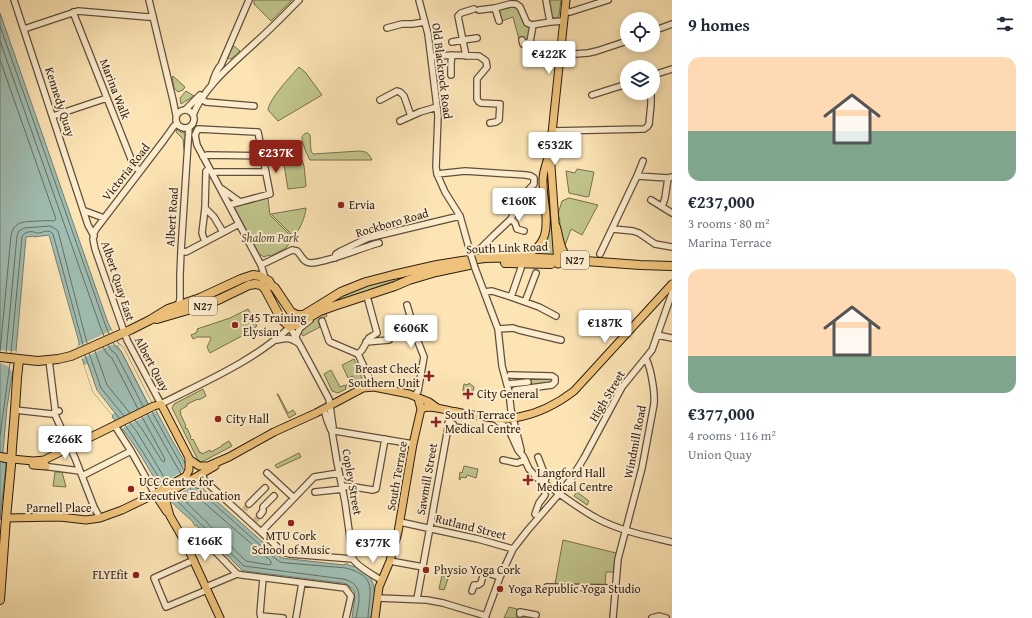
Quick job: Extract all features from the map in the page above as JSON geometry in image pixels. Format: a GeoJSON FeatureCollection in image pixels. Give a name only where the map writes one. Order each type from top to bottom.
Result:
{"type":"FeatureCollection","features":[{"type":"Feature","properties":{"kind":"highway","name":"N27"},"geometry":{"type":"LineString","coordinates":[[556,227],[563,252],[572,260]]}},
{"type":"Feature","properties":{"kind":"highway","name":"South Link Road"},"geometry":{"type":"LineString","coordinates":[[304,314],[340,292],[366,282],[393,274],[436,265],[478,259],[519,257],[558,261],[572,260],[672,266]]}},
{"type":"Feature","properties":{"kind":"highway","name":"N27"},"geometry":{"type":"LineString","coordinates":[[290,327],[298,325],[320,312],[334,306],[409,280],[436,272],[478,263],[558,261],[672,270]]}},
{"type":"Feature","properties":{"kind":"highway","name":"N27"},"geometry":{"type":"LineString","coordinates":[[0,357],[38,361],[64,358],[80,353],[121,335],[150,320],[178,309],[249,276],[261,277]]}},
{"type":"Feature","properties":{"kind":"highway"},"geometry":{"type":"LineString","coordinates":[[261,277],[275,288],[291,312],[297,315],[304,314]]}},
{"type":"Feature","properties":{"kind":"highway","name":"N27"},"geometry":{"type":"LineString","coordinates":[[178,309],[213,302],[253,284],[261,286],[265,289],[281,319],[290,327]]}},
{"type":"Feature","properties":{"kind":"highway"},"geometry":{"type":"LineString","coordinates":[[271,284],[272,290],[287,317],[290,327]]}},
{"type":"Feature","properties":{"kind":"highway","name":"N27"},"geometry":{"type":"LineString","coordinates":[[290,327],[294,321],[304,314]]}},
{"type":"Feature","properties":{"kind":"highway"},"geometry":{"type":"LineString","coordinates":[[0,600],[6,518],[6,458],[12,447],[17,359]]}},
{"type":"Feature","properties":{"kind":"main road"},"geometry":{"type":"LineString","coordinates":[[558,261],[550,152],[566,0]]}},
{"type":"Feature","properties":{"kind":"main road"},"geometry":{"type":"LineString","coordinates":[[519,257],[529,254],[538,247],[545,234],[543,179],[550,152]]}},
{"type":"Feature","properties":{"kind":"main road"},"geometry":{"type":"LineString","coordinates":[[421,409],[436,407],[451,411],[504,419],[528,415],[544,410],[558,403],[574,391],[672,285]]}},
{"type":"Feature","properties":{"kind":"main road"},"geometry":{"type":"LineString","coordinates":[[164,493],[170,492],[274,432],[316,413],[363,388],[372,387],[417,397],[436,407]]}},
{"type":"Feature","properties":{"kind":"main road","name":"South Terrace"},"geometry":{"type":"LineString","coordinates":[[375,618],[379,587],[381,580],[392,561],[400,522],[413,444],[421,409],[417,397]]}},
{"type":"Feature","properties":{"kind":"main road"},"geometry":{"type":"LineString","coordinates":[[6,458],[21,462],[33,461],[45,463],[70,447],[157,405],[189,460],[199,466],[204,467],[229,457]]}},
{"type":"Feature","properties":{"kind":"main road"},"geometry":{"type":"LineString","coordinates":[[164,493],[186,476],[189,470],[189,460]]}},
{"type":"Feature","properties":{"kind":"main road"},"geometry":{"type":"LineString","coordinates":[[164,493],[170,516],[194,560],[220,618]]}},
{"type":"Feature","properties":{"kind":"main road","name":"Parnell Place"},"geometry":{"type":"LineString","coordinates":[[6,518],[60,517],[86,520],[100,518],[122,510],[155,494],[164,493]]}},
{"type":"Feature","properties":{"kind":"main road"},"geometry":{"type":"LineString","coordinates":[[155,494],[163,508],[170,516]]}},
{"type":"Feature","properties":{"kind":"street","name":"Kennedy Quay"},"geometry":{"type":"LineString","coordinates":[[14,0],[85,211],[88,224],[94,236]]}},
{"type":"Feature","properties":{"kind":"street"},"geometry":{"type":"LineString","coordinates":[[149,0],[173,100],[177,124],[182,128],[188,129],[195,135]]}},
{"type":"Feature","properties":{"kind":"street"},"geometry":{"type":"LineString","coordinates":[[210,87],[239,24],[248,0]]}},
{"type":"Feature","properties":{"kind":"street"},"geometry":{"type":"LineString","coordinates":[[176,115],[200,98],[225,71],[273,27],[299,0]]}},
{"type":"Feature","properties":{"kind":"street","name":"Old Blackrock Road"},"geometry":{"type":"LineString","coordinates":[[420,0],[431,57],[437,107],[437,174],[445,192],[460,216],[475,268],[498,328],[502,366],[513,418],[524,458]]}},
{"type":"Feature","properties":{"kind":"street"},"geometry":{"type":"LineString","coordinates":[[546,0],[550,22]]}},
{"type":"Feature","properties":{"kind":"street"},"geometry":{"type":"LineString","coordinates":[[565,11],[570,12],[608,0]]}},
{"type":"Feature","properties":{"kind":"street"},"geometry":{"type":"LineString","coordinates":[[466,56],[459,15],[461,13],[516,4],[520,7],[527,23],[530,25],[564,21]]}},
{"type":"Feature","properties":{"kind":"street"},"geometry":{"type":"LineString","coordinates":[[496,8],[499,21]]}},
{"type":"Feature","properties":{"kind":"street"},"geometry":{"type":"LineString","coordinates":[[24,29],[73,12],[82,11],[148,17],[153,16]]}},
{"type":"Feature","properties":{"kind":"street","name":"Marina Walk"},"geometry":{"type":"LineString","coordinates":[[73,12],[133,164],[140,171]]}},
{"type":"Feature","properties":{"kind":"street"},"geometry":{"type":"LineString","coordinates":[[387,28],[402,24],[425,22]]}},
{"type":"Feature","properties":{"kind":"street"},"geometry":{"type":"LineString","coordinates":[[660,28],[672,24]]}},
{"type":"Feature","properties":{"kind":"street"},"geometry":{"type":"LineString","coordinates":[[522,40],[523,44],[530,42],[533,25]]}},
{"type":"Feature","properties":{"kind":"street"},"geometry":{"type":"LineString","coordinates":[[452,42],[477,38]]}},
{"type":"Feature","properties":{"kind":"street"},"geometry":{"type":"LineString","coordinates":[[561,55],[598,51],[620,43]]}},
{"type":"Feature","properties":{"kind":"street"},"geometry":{"type":"LineString","coordinates":[[452,55],[452,75]]}},
{"type":"Feature","properties":{"kind":"street"},"geometry":{"type":"LineString","coordinates":[[431,57],[477,55],[486,61],[486,69],[477,79],[478,101],[481,103],[499,103],[500,105],[499,120],[490,123]]}},
{"type":"Feature","properties":{"kind":"street"},"geometry":{"type":"LineString","coordinates":[[221,65],[225,71]]}},
{"type":"Feature","properties":{"kind":"street"},"geometry":{"type":"LineString","coordinates":[[660,73],[672,69]]}},
{"type":"Feature","properties":{"kind":"street"},"geometry":{"type":"LineString","coordinates":[[592,95],[620,86]]}},
{"type":"Feature","properties":{"kind":"street"},"geometry":{"type":"LineString","coordinates":[[380,100],[400,92],[404,96],[411,116]]}},
{"type":"Feature","properties":{"kind":"street"},"geometry":{"type":"LineString","coordinates":[[53,116],[107,98]]}},
{"type":"Feature","properties":{"kind":"street"},"geometry":{"type":"LineString","coordinates":[[200,98],[206,102],[254,106]]}},
{"type":"Feature","properties":{"kind":"street"},"geometry":{"type":"LineString","coordinates":[[188,129],[193,123],[193,115],[200,98]]}},
{"type":"Feature","properties":{"kind":"street"},"geometry":{"type":"LineString","coordinates":[[173,100],[184,110],[190,111],[193,115]]}},
{"type":"Feature","properties":{"kind":"street"},"geometry":{"type":"LineString","coordinates":[[552,131],[644,129],[649,124],[652,100]]}},
{"type":"Feature","properties":{"kind":"street"},"geometry":{"type":"LineString","coordinates":[[400,121],[437,107]]}},
{"type":"Feature","properties":{"kind":"street","name":"Victoria Road"},"geometry":{"type":"LineString","coordinates":[[94,236],[96,229],[104,218],[177,124]]}},
{"type":"Feature","properties":{"kind":"street","name":"Albert Road"},"geometry":{"type":"LineString","coordinates":[[178,309],[180,298],[181,251],[188,129]]}},
{"type":"Feature","properties":{"kind":"street"},"geometry":{"type":"LineString","coordinates":[[229,205],[270,194],[264,156],[258,132],[198,129],[195,135],[197,145],[203,157],[261,265],[261,277]]}},
{"type":"Feature","properties":{"kind":"street"},"geometry":{"type":"LineString","coordinates":[[203,157],[207,155],[264,156]]}},
{"type":"Feature","properties":{"kind":"street"},"geometry":{"type":"LineString","coordinates":[[600,254],[613,229],[643,161]]}},
{"type":"Feature","properties":{"kind":"street"},"geometry":{"type":"LineString","coordinates":[[205,242],[202,233],[205,208],[206,171],[266,172]]}},
{"type":"Feature","properties":{"kind":"street"},"geometry":{"type":"LineString","coordinates":[[437,174],[465,171],[524,175],[534,178],[534,182],[520,199],[510,219],[480,249],[471,254]]}},
{"type":"Feature","properties":{"kind":"street"},"geometry":{"type":"LineString","coordinates":[[637,176],[670,177],[662,207]]}},
{"type":"Feature","properties":{"kind":"street"},"geometry":{"type":"LineString","coordinates":[[220,188],[240,202]]}},
{"type":"Feature","properties":{"kind":"street"},"geometry":{"type":"LineString","coordinates":[[651,200],[672,213]]}},
{"type":"Feature","properties":{"kind":"street"},"geometry":{"type":"LineString","coordinates":[[205,208],[214,217],[223,232]]}},
{"type":"Feature","properties":{"kind":"street"},"geometry":{"type":"LineString","coordinates":[[85,211],[104,218]]}},
{"type":"Feature","properties":{"kind":"street","name":"Rockboro Road"},"geometry":{"type":"LineString","coordinates":[[335,258],[336,254],[368,238],[460,216]]}},
{"type":"Feature","properties":{"kind":"street"},"geometry":{"type":"LineString","coordinates":[[510,219],[515,222],[517,229],[524,231]]}},
{"type":"Feature","properties":{"kind":"street"},"geometry":{"type":"LineString","coordinates":[[181,251],[186,252],[239,224]]}},
{"type":"Feature","properties":{"kind":"street"},"geometry":{"type":"LineString","coordinates":[[613,229],[633,231],[639,233],[655,244],[672,247]]}},
{"type":"Feature","properties":{"kind":"street","name":"Albert Quay East"},"geometry":{"type":"LineString","coordinates":[[94,236],[93,239],[121,335]]}},
{"type":"Feature","properties":{"kind":"street"},"geometry":{"type":"LineString","coordinates":[[261,277],[258,270],[261,265],[294,250],[297,251],[304,260],[309,263],[317,263],[379,243]]}},
{"type":"Feature","properties":{"kind":"street"},"geometry":{"type":"LineString","coordinates":[[511,297],[521,268]]}},
{"type":"Feature","properties":{"kind":"street"},"geometry":{"type":"LineString","coordinates":[[525,302],[536,273]]}},
{"type":"Feature","properties":{"kind":"street","name":"High Street"},"geometry":{"type":"LineString","coordinates":[[486,617],[500,577],[513,549],[559,494],[584,458],[622,387],[652,350],[657,335],[669,310],[672,285]]}},
{"type":"Feature","properties":{"kind":"street"},"geometry":{"type":"LineString","coordinates":[[484,292],[492,291],[511,297],[556,316]]}},
{"type":"Feature","properties":{"kind":"street"},"geometry":{"type":"LineString","coordinates":[[358,354],[369,338],[377,333],[368,300]]}},
{"type":"Feature","properties":{"kind":"street"},"geometry":{"type":"LineString","coordinates":[[407,305],[424,357],[417,397]]}},
{"type":"Feature","properties":{"kind":"street"},"geometry":{"type":"LineString","coordinates":[[296,336],[300,328],[313,316]]}},
{"type":"Feature","properties":{"kind":"street"},"geometry":{"type":"LineString","coordinates":[[322,321],[330,342],[358,354],[372,387]]}},
{"type":"Feature","properties":{"kind":"street"},"geometry":{"type":"LineString","coordinates":[[157,405],[218,375],[253,355],[274,341],[290,327]]}},
{"type":"Feature","properties":{"kind":"street","name":"Copley Street"},"geometry":{"type":"LineString","coordinates":[[290,327],[329,398],[327,420],[332,432],[353,559]]}},
{"type":"Feature","properties":{"kind":"street"},"geometry":{"type":"LineString","coordinates":[[498,328],[513,328],[561,340]]}},
{"type":"Feature","properties":{"kind":"street","name":"Albert Quay"},"geometry":{"type":"LineString","coordinates":[[121,335],[130,347],[157,405]]}},
{"type":"Feature","properties":{"kind":"street"},"geometry":{"type":"LineString","coordinates":[[657,335],[672,338]]}},
{"type":"Feature","properties":{"kind":"street"},"geometry":{"type":"LineString","coordinates":[[274,341],[287,338],[300,344]]}},
{"type":"Feature","properties":{"kind":"street"},"geometry":{"type":"LineString","coordinates":[[366,342],[389,340]]}},
{"type":"Feature","properties":{"kind":"street","name":"Windmill Road"},"geometry":{"type":"LineString","coordinates":[[613,618],[618,560],[642,468],[654,404],[650,373],[646,359]]}},
{"type":"Feature","properties":{"kind":"street"},"geometry":{"type":"LineString","coordinates":[[49,360],[57,412],[56,417],[100,518]]}},
{"type":"Feature","properties":{"kind":"street"},"geometry":{"type":"LineString","coordinates":[[510,376],[528,379]]}},
{"type":"Feature","properties":{"kind":"street"},"geometry":{"type":"LineString","coordinates":[[507,384],[528,379],[553,376],[555,378],[555,382],[552,385],[515,390]]}},
{"type":"Feature","properties":{"kind":"street"},"geometry":{"type":"LineString","coordinates":[[528,379],[528,388]]}},
{"type":"Feature","properties":{"kind":"street"},"geometry":{"type":"LineString","coordinates":[[15,410],[52,414],[57,412]]}},
{"type":"Feature","properties":{"kind":"street","name":"Sawmill Street"},"geometry":{"type":"LineString","coordinates":[[417,599],[451,424],[451,411]]}},
{"type":"Feature","properties":{"kind":"street"},"geometry":{"type":"LineString","coordinates":[[494,418],[509,430],[529,469],[537,478],[559,494],[599,520],[626,530],[672,542]]}},
{"type":"Feature","properties":{"kind":"street"},"geometry":{"type":"LineString","coordinates":[[451,424],[456,427],[480,431]]}},
{"type":"Feature","properties":{"kind":"street"},"geometry":{"type":"LineString","coordinates":[[117,425],[155,494]]}},
{"type":"Feature","properties":{"kind":"street"},"geometry":{"type":"LineString","coordinates":[[332,432],[342,432],[413,444]]}},
{"type":"Feature","properties":{"kind":"street"},"geometry":{"type":"LineString","coordinates":[[334,446],[342,432]]}},
{"type":"Feature","properties":{"kind":"street"},"geometry":{"type":"LineString","coordinates":[[315,492],[354,487],[373,490],[376,489],[385,439]]}},
{"type":"Feature","properties":{"kind":"street"},"geometry":{"type":"LineString","coordinates":[[45,463],[50,467],[81,473],[131,451]]}},
{"type":"Feature","properties":{"kind":"street"},"geometry":{"type":"LineString","coordinates":[[538,457],[546,478],[544,483]]}},
{"type":"Feature","properties":{"kind":"street"},"geometry":{"type":"LineString","coordinates":[[503,460],[517,463],[524,458]]}},
{"type":"Feature","properties":{"kind":"street"},"geometry":{"type":"LineString","coordinates":[[267,473],[294,498]]}},
{"type":"Feature","properties":{"kind":"street"},"geometry":{"type":"LineString","coordinates":[[261,532],[314,477],[339,473]]}},
{"type":"Feature","properties":{"kind":"street"},"geometry":{"type":"LineString","coordinates":[[202,474],[205,481],[254,522],[261,532],[279,549],[287,554],[353,559],[381,580]]}},
{"type":"Feature","properties":{"kind":"street"},"geometry":{"type":"LineString","coordinates":[[250,504],[265,488]]}},
{"type":"Feature","properties":{"kind":"street"},"geometry":{"type":"LineString","coordinates":[[539,517],[535,514],[539,503],[545,495]]}},
{"type":"Feature","properties":{"kind":"street"},"geometry":{"type":"LineString","coordinates":[[260,515],[263,512],[263,507],[274,496]]}},
{"type":"Feature","properties":{"kind":"street","name":"Rutland Street"},"geometry":{"type":"LineString","coordinates":[[400,522],[478,539],[513,549]]}},
{"type":"Feature","properties":{"kind":"street"},"geometry":{"type":"LineString","coordinates":[[213,549],[237,574]]}},
{"type":"Feature","properties":{"kind":"street"},"geometry":{"type":"LineString","coordinates":[[194,560],[154,578],[166,607],[237,574],[344,587],[347,589],[350,596],[346,618]]}},
{"type":"Feature","properties":{"kind":"street"},"geometry":{"type":"LineString","coordinates":[[392,561],[423,567]]}},
{"type":"Feature","properties":{"kind":"street"},"geometry":{"type":"LineString","coordinates":[[472,591],[476,584],[478,585],[481,583],[484,572],[500,577]]}},
{"type":"Feature","properties":{"kind":"street"},"geometry":{"type":"LineString","coordinates":[[263,578],[260,613],[261,617],[283,618]]}},
{"type":"Feature","properties":{"kind":"street"},"geometry":{"type":"LineString","coordinates":[[296,618],[302,583]]}},
{"type":"Feature","properties":{"kind":"street"},"geometry":{"type":"LineString","coordinates":[[547,586],[615,588]]}},
{"type":"Feature","properties":{"kind":"street"},"geometry":{"type":"LineString","coordinates":[[378,598],[417,599],[443,603],[486,617]]}},
{"type":"Feature","properties":{"kind":"street"},"geometry":{"type":"LineString","coordinates":[[520,614],[520,612],[534,616]]}},
{"type":"Feature","properties":{"kind":"street"},"geometry":{"type":"LineString","coordinates":[[652,618],[659,616],[666,618]]}},
{"type":"Feature","properties":{"kind":"green space"},"geometry":{"type":"Polygon","coordinates":[[[254,0],[292,0],[271,21],[254,4],[254,0]]]}},
{"type":"Feature","properties":{"kind":"green space"},"geometry":{"type":"Polygon","coordinates":[[[548,0],[561,0],[559,15],[557,18],[552,17],[548,0]]]}},
{"type":"Feature","properties":{"kind":"green space"},"geometry":{"type":"Polygon","coordinates":[[[515,6],[530,27],[528,42],[519,39],[513,17],[502,21],[499,9],[515,6]]]}},
{"type":"Feature","properties":{"kind":"green space"},"geometry":{"type":"Polygon","coordinates":[[[234,46],[240,51],[230,59],[228,56],[234,46]]]}},
{"type":"Feature","properties":{"kind":"green space"},"geometry":{"type":"Polygon","coordinates":[[[299,67],[306,73],[322,95],[278,121],[268,110],[269,105],[299,67]]]}},
{"type":"Feature","properties":{"kind":"green space"},"geometry":{"type":"Polygon","coordinates":[[[173,76],[185,87],[183,90],[178,92],[174,88],[173,76]]]}},
{"type":"Feature","properties":{"kind":"green space"},"geometry":{"type":"Polygon","coordinates":[[[186,91],[194,96],[181,104],[180,98],[186,91]]]}},
{"type":"Feature","properties":{"kind":"green space"},"geometry":{"type":"Polygon","coordinates":[[[177,129],[185,133],[186,150],[184,150],[183,139],[176,132],[177,129]]]}},
{"type":"Feature","properties":{"kind":"green space"},"geometry":{"type":"Polygon","coordinates":[[[306,133],[310,135],[311,151],[313,154],[359,151],[367,153],[372,160],[310,160],[302,139],[303,135],[306,133]]]}},
{"type":"Feature","properties":{"kind":"green space"},"geometry":{"type":"Polygon","coordinates":[[[300,154],[304,166],[306,186],[288,189],[283,158],[300,154]]]}},
{"type":"Feature","properties":{"kind":"green space"},"geometry":{"type":"Polygon","coordinates":[[[577,169],[594,172],[589,196],[587,197],[569,193],[566,171],[575,173],[577,169]]]}},
{"type":"Feature","properties":{"kind":"green space"},"geometry":{"type":"Polygon","coordinates":[[[547,172],[555,256],[531,255],[544,243],[545,183],[547,172]]]}},
{"type":"Feature","properties":{"kind":"green space","name":"Shalom Park"},"geometry":{"type":"Polygon","coordinates":[[[268,198],[270,215],[293,238],[286,248],[271,256],[269,255],[264,257],[259,254],[234,207],[268,198]]]}},
{"type":"Feature","properties":{"kind":"green space"},"geometry":{"type":"Polygon","coordinates":[[[569,198],[598,205],[582,235],[571,229],[564,248],[559,231],[560,221],[558,214],[562,201],[569,198]]]}},
{"type":"Feature","properties":{"kind":"green space"},"geometry":{"type":"Polygon","coordinates":[[[306,208],[305,216],[294,237],[271,214],[306,208]]]}},
{"type":"Feature","properties":{"kind":"green space"},"geometry":{"type":"Polygon","coordinates":[[[435,267],[334,302],[334,300],[377,282],[435,267]]]}},
{"type":"Feature","properties":{"kind":"green space"},"geometry":{"type":"Polygon","coordinates":[[[248,309],[257,326],[255,329],[210,353],[207,347],[211,339],[210,337],[197,337],[193,339],[191,335],[198,331],[197,329],[230,318],[248,309]]]}},
{"type":"Feature","properties":{"kind":"green space"},"geometry":{"type":"Polygon","coordinates":[[[326,313],[327,316],[318,321],[320,327],[303,336],[301,330],[312,320],[326,313]]]}},
{"type":"Feature","properties":{"kind":"green space"},"geometry":{"type":"Polygon","coordinates":[[[354,359],[363,381],[348,388],[346,385],[356,380],[353,376],[348,378],[342,365],[354,359]]]}},
{"type":"Feature","properties":{"kind":"green space"},"geometry":{"type":"Polygon","coordinates":[[[331,370],[340,387],[345,385],[346,389],[338,393],[332,391],[324,374],[331,370]]]}},
{"type":"Feature","properties":{"kind":"green space"},"geometry":{"type":"Polygon","coordinates":[[[529,377],[552,377],[554,382],[530,385],[529,377]]]}},
{"type":"Feature","properties":{"kind":"green space"},"geometry":{"type":"Polygon","coordinates":[[[469,383],[474,387],[472,395],[469,397],[462,396],[464,384],[468,385],[469,383]]]}},
{"type":"Feature","properties":{"kind":"green space"},"geometry":{"type":"Polygon","coordinates":[[[203,389],[206,396],[187,404],[187,406],[180,410],[186,426],[185,427],[186,429],[187,428],[191,437],[190,438],[192,440],[193,439],[200,453],[201,452],[202,454],[210,450],[211,452],[229,441],[232,446],[202,462],[197,458],[172,408],[174,404],[203,389]]]}},
{"type":"Feature","properties":{"kind":"green space"},"geometry":{"type":"Polygon","coordinates":[[[277,394],[288,413],[293,410],[296,414],[289,418],[277,394]]]}},
{"type":"Feature","properties":{"kind":"green space"},"geometry":{"type":"Polygon","coordinates":[[[299,453],[301,457],[277,468],[275,465],[299,453]]]}},
{"type":"Feature","properties":{"kind":"green space"},"geometry":{"type":"Polygon","coordinates":[[[464,466],[478,469],[476,478],[467,475],[466,478],[461,477],[460,480],[459,479],[460,472],[462,473],[464,466]]]}},
{"type":"Feature","properties":{"kind":"green space"},"geometry":{"type":"Polygon","coordinates":[[[55,472],[62,472],[66,487],[53,486],[55,472]]]}},
{"type":"Feature","properties":{"kind":"green space"},"geometry":{"type":"Polygon","coordinates":[[[577,492],[589,501],[587,505],[574,496],[577,492]]]}},
{"type":"Feature","properties":{"kind":"green space"},"geometry":{"type":"Polygon","coordinates":[[[563,540],[616,553],[613,572],[606,572],[605,585],[555,584],[563,540]]]}},
{"type":"Feature","properties":{"kind":"green space"},"geometry":{"type":"Polygon","coordinates":[[[442,575],[448,579],[444,590],[439,589],[442,575]]]}},
{"type":"Feature","properties":{"kind":"green space"},"geometry":{"type":"Polygon","coordinates":[[[509,607],[517,609],[516,616],[523,617],[524,615],[530,616],[531,618],[504,618],[509,607]]]}},
{"type":"Feature","properties":{"kind":"water"},"geometry":{"type":"Polygon","coordinates":[[[0,13],[108,323],[118,343],[124,349],[160,418],[189,469],[203,489],[282,558],[344,565],[348,564],[363,571],[372,581],[374,586],[371,618],[352,618],[355,592],[347,584],[242,570],[196,525],[195,526],[193,522],[170,500],[159,485],[157,485],[158,484],[141,456],[119,424],[93,392],[78,346],[79,342],[49,235],[26,237],[16,351],[7,407],[2,462],[6,464],[0,520],[0,13]]]}},
{"type":"Feature","properties":{"kind":"pier"},"geometry":{"type":"Polygon","coordinates":[[[112,330],[118,344],[124,349],[156,411],[124,427],[123,429],[116,420],[149,404],[118,345],[111,345],[85,357],[82,360],[78,346],[112,330]]]}},
{"type":"Feature","properties":{"kind":"pier"},"geometry":{"type":"Polygon","coordinates":[[[0,350],[16,351],[12,372],[8,366],[0,363],[0,350]]]}},
{"type":"Feature","properties":{"kind":"pier"},"geometry":{"type":"Polygon","coordinates":[[[88,364],[98,390],[115,412],[112,415],[93,392],[84,365],[88,364]]]}},
{"type":"Feature","properties":{"kind":"pier"},"geometry":{"type":"Polygon","coordinates":[[[184,463],[197,483],[174,497],[172,502],[163,493],[159,485],[182,472],[184,463]]]}},
{"type":"Feature","properties":{"kind":"tunnel"},"geometry":{"type":"LineString","coordinates":[[244,510],[249,504]]}},
{"type":"Feature","properties":{"kind":"tunnel"},"geometry":{"type":"LineString","coordinates":[[255,521],[260,515]]}},
{"type":"Feature","properties":{"kind":"place","name":"Ervia"},"geometry":{"type":"Point","coordinates":[341,205]}},
{"type":"Feature","properties":{"kind":"place","name":"F45 Training Elysian"},"geometry":{"type":"Point","coordinates":[235,325]}},
{"type":"Feature","properties":{"kind":"place","name":"Breast Check Southern Unit"},"geometry":{"type":"Point","coordinates":[429,376]}},
{"type":"Feature","properties":{"kind":"place","name":"City General"},"geometry":{"type":"Point","coordinates":[468,394]}},
{"type":"Feature","properties":{"kind":"place","name":"City Hall"},"geometry":{"type":"Point","coordinates":[218,419]}},
{"type":"Feature","properties":{"kind":"place","name":"South Terrace Medical Centre"},"geometry":{"type":"Point","coordinates":[436,422]}},
{"type":"Feature","properties":{"kind":"place","name":"Langford Hall Medical Centre"},"geometry":{"type":"Point","coordinates":[528,480]}},
{"type":"Feature","properties":{"kind":"place","name":"UCC Centre for Executive Education"},"geometry":{"type":"Point","coordinates":[131,489]}},
{"type":"Feature","properties":{"kind":"place","name":"MTU Cork School of Music"},"geometry":{"type":"Point","coordinates":[291,523]}},
{"type":"Feature","properties":{"kind":"place","name":"Physio Yoga Cork"},"geometry":{"type":"Point","coordinates":[426,570]}},
{"type":"Feature","properties":{"kind":"place","name":"FLYEfit"},"geometry":{"type":"Point","coordinates":[136,575]}},
{"type":"Feature","properties":{"kind":"place","name":"Yoga Republic Yoga Studio"},"geometry":{"type":"Point","coordinates":[500,589]}}]}
